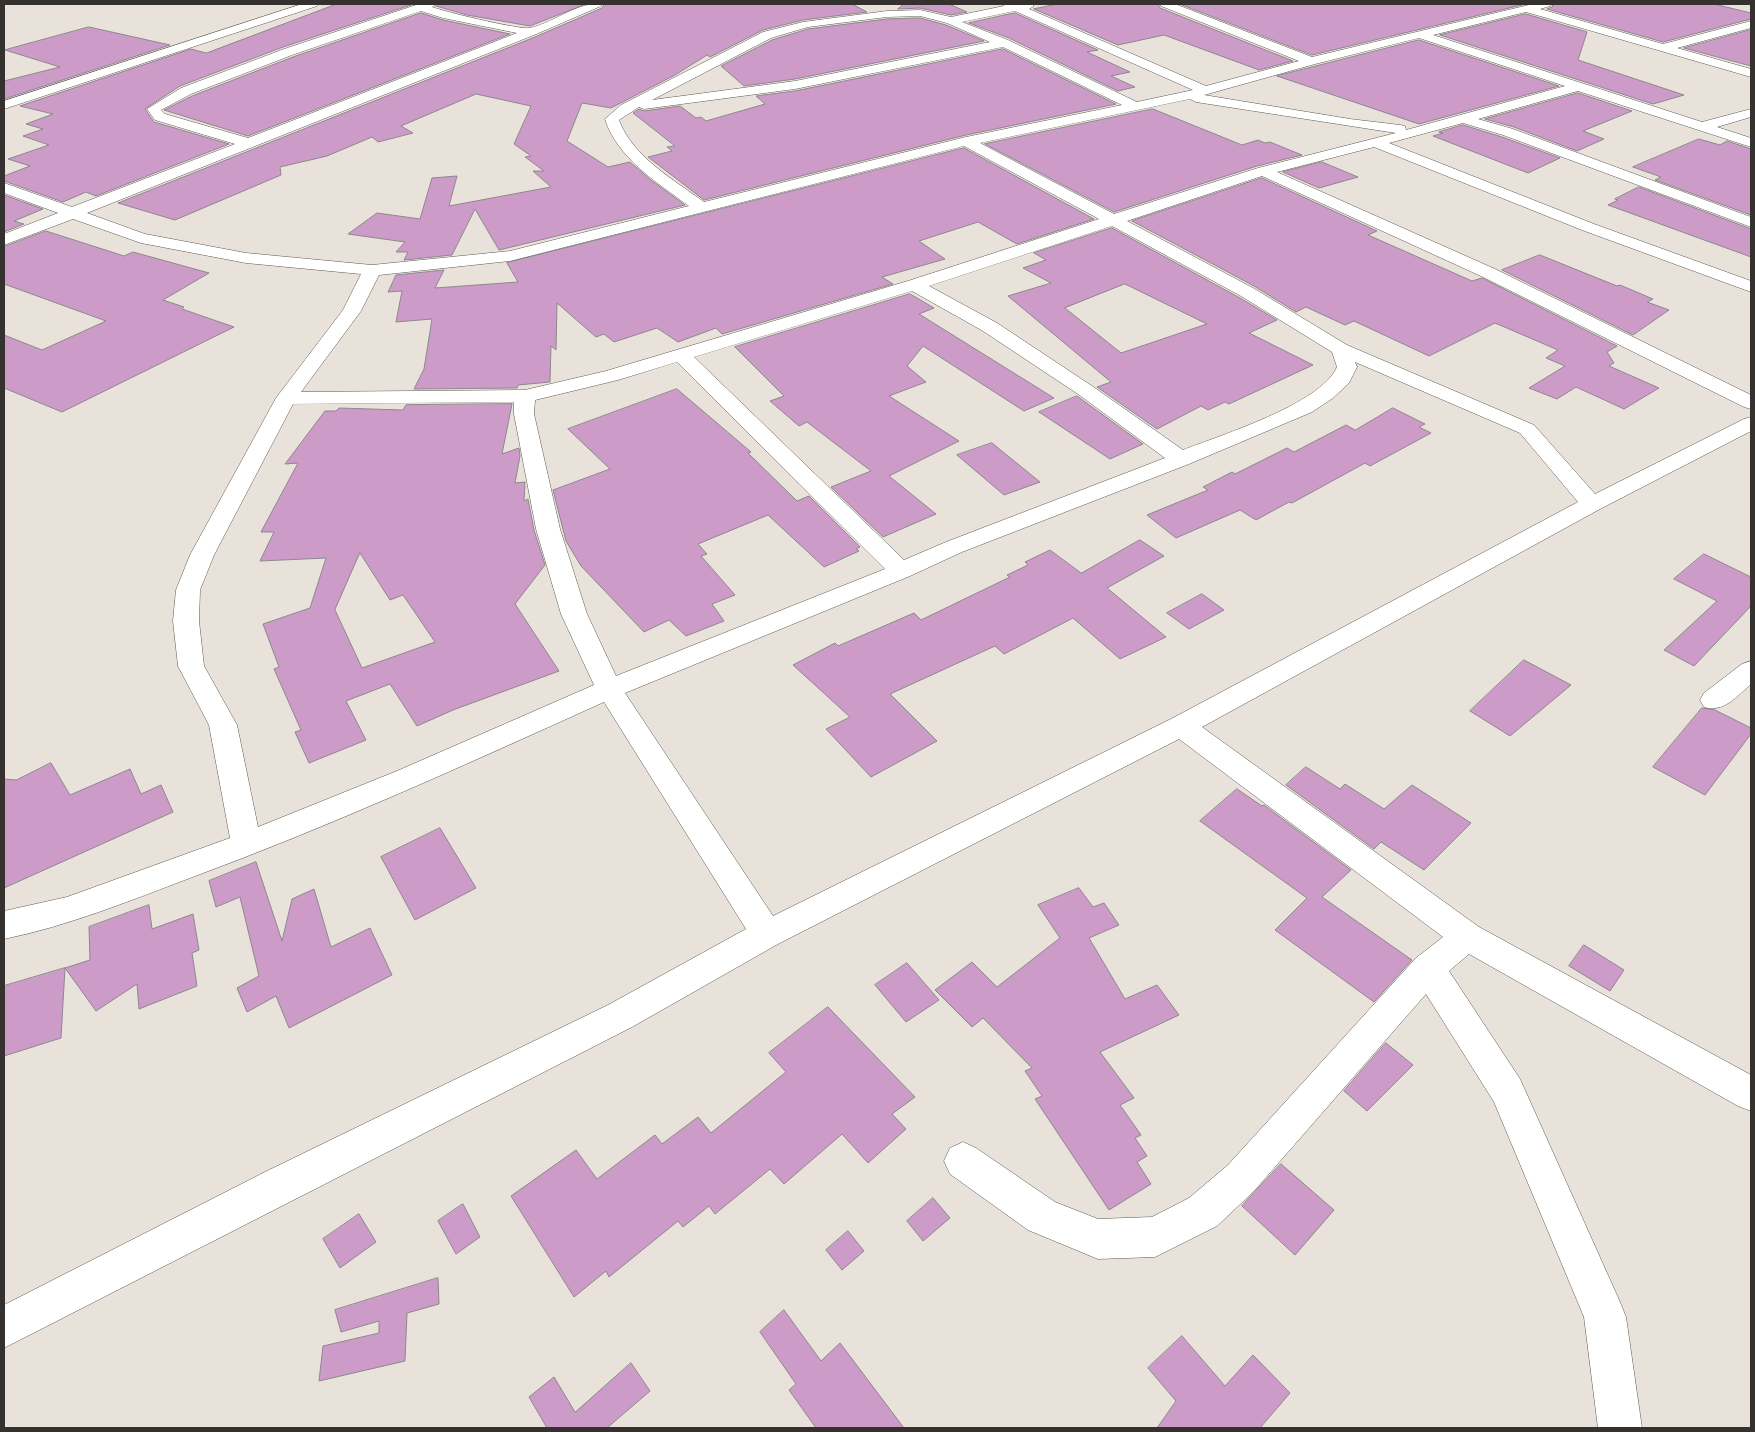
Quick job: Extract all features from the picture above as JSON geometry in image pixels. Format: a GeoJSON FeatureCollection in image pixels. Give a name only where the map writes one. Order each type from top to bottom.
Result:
{"type":"FeatureCollection","features":[{"type":"Feature","properties":{"kind":"street"},"geometry":{"type":"LineString","coordinates":[[4,105],[313,4]]}},
{"type":"Feature","properties":{"kind":"street"},"geometry":{"type":"LineString","coordinates":[[4,240],[597,4]]}},
{"type":"Feature","properties":{"kind":"street"},"geometry":{"type":"LineString","coordinates":[[951,21],[1014,6],[1038,4]]}},
{"type":"Feature","properties":{"kind":"street"},"geometry":{"type":"LineString","coordinates":[[1165,4],[1312,61]]}},
{"type":"Feature","properties":{"kind":"street"},"geometry":{"type":"LineString","coordinates":[[1508,4],[1751,73]]}},
{"type":"Feature","properties":{"kind":"street"},"geometry":{"type":"LineString","coordinates":[[4,188],[73,211],[141,238],[246,258],[372,270],[510,256],[966,142],[1186,96],[1312,61],[1546,4]]}},
{"type":"Feature","properties":{"kind":"street"},"geometry":{"type":"LineString","coordinates":[[248,143],[160,117],[154,109],[186,90],[288,52],[426,6],[443,16],[530,32]]}},
{"type":"Feature","properties":{"kind":"street"},"geometry":{"type":"LineString","coordinates":[[1014,6],[1206,91]]}},
{"type":"Feature","properties":{"kind":"street"},"geometry":{"type":"LineString","coordinates":[[830,8],[852,18]]}},
{"type":"Feature","properties":{"kind":"street"},"geometry":{"type":"LineString","coordinates":[[1183,11],[1201,8]]}},
{"type":"Feature","properties":{"kind":"street"},"geometry":{"type":"LineString","coordinates":[[701,208],[640,160],[613,128],[612,119],[626,108],[767,35],[807,24],[887,14],[920,13],[951,21],[1135,106]]}},
{"type":"Feature","properties":{"kind":"street"},"geometry":{"type":"LineString","coordinates":[[1661,48],[1700,40],[1751,24]]}},
{"type":"Feature","properties":{"kind":"street"},"geometry":{"type":"LineString","coordinates":[[1421,35],[1751,143]]}},
{"type":"Feature","properties":{"kind":"street"},"geometry":{"type":"LineString","coordinates":[[626,108],[794,84],[1004,44]]}},
{"type":"Feature","properties":{"kind":"street"},"geometry":{"type":"LineString","coordinates":[[286,398],[526,396],[611,376],[914,285],[1263,171],[1419,131],[1577,87]]}},
{"type":"Feature","properties":{"kind":"street"},"geometry":{"type":"LineString","coordinates":[[1186,96],[1350,123],[1419,131]]}},
{"type":"Feature","properties":{"kind":"street"},"geometry":{"type":"LineString","coordinates":[[1702,127],[1751,113]]}},
{"type":"Feature","properties":{"kind":"street"},"geometry":{"type":"LineString","coordinates":[[1461,118],[1508,132],[1751,222]]}},
{"type":"Feature","properties":{"kind":"street"},"geometry":{"type":"LineString","coordinates":[[966,142],[1247,292],[1340,349],[1527,428],[1592,504]]}},
{"type":"Feature","properties":{"kind":"street"},"geometry":{"type":"LineString","coordinates":[[1374,142],[1579,223],[1751,287]]}},
{"type":"Feature","properties":{"kind":"street"},"geometry":{"type":"LineString","coordinates":[[1263,171],[1489,273],[1750,419]]}},
{"type":"Feature","properties":{"kind":"street"},"geometry":{"type":"LineString","coordinates":[[246,845],[222,725],[190,666],[186,620],[188,590],[202,555],[286,398],[352,311],[372,270]]}},
{"type":"Feature","properties":{"kind":"street"},"geometry":{"type":"LineString","coordinates":[[914,285],[990,327],[1085,390],[1181,459]]}},
{"type":"Feature","properties":{"kind":"street"},"geometry":{"type":"LineString","coordinates":[[4,925],[68,910],[246,845],[407,779],[609,689],[901,571],[954,547],[1181,459],[1305,408],[1326,394],[1342,379],[1347,367],[1340,349]]}},
{"type":"Feature","properties":{"kind":"street"},"geometry":{"type":"LineString","coordinates":[[681,355],[901,571]]}},
{"type":"Feature","properties":{"kind":"street"},"geometry":{"type":"LineString","coordinates":[[526,396],[524,414],[548,529],[574,614],[609,689],[767,934]]}},
{"type":"Feature","properties":{"kind":"street"},"geometry":{"type":"LineString","coordinates":[[4,1327],[279,1186],[620,1016],[767,934],[1181,726],[1750,419]]}},
{"type":"Feature","properties":{"kind":"street"},"geometry":{"type":"LineString","coordinates":[[1714,700],[1751,670]]}},
{"type":"Feature","properties":{"kind":"street"},"geometry":{"type":"LineString","coordinates":[[1181,726],[1467,937],[1751,1094]]}},
{"type":"Feature","properties":{"kind":"street"},"geometry":{"type":"LineString","coordinates":[[963,1161],[1042,1216],[1098,1239],[1155,1237],[1203,1212],[1241,1178],[1428,968],[1467,937]]}},
{"type":"Feature","properties":{"kind":"street"},"geometry":{"type":"LineString","coordinates":[[1428,968],[1507,1092],[1605,1317],[1620,1428]]}},
{"type":"Feature","properties":{"kind":"building"},"geometry":{"type":"Polygon","coordinates":[[[337,4],[414,4],[283,47],[180,86],[145,109],[154,122],[229,144],[96,196],[86,192],[63,202],[4,181],[4,176],[30,166],[8,159],[49,145],[23,136],[43,129],[26,124],[53,114],[20,106],[191,49],[206,53],[337,4]]]}},
{"type":"Feature","properties":{"kind":"building"},"geometry":{"type":"Polygon","coordinates":[[[438,4],[586,4],[530,26],[467,15],[436,6],[438,4]]]}},
{"type":"Feature","properties":{"kind":"building"},"geometry":{"type":"Polygon","coordinates":[[[605,4],[852,4],[867,12],[803,20],[763,30],[710,57],[707,55],[675,75],[611,108],[582,103],[567,141],[608,167],[630,162],[685,205],[499,250],[475,209],[452,255],[404,260],[408,252],[396,252],[405,242],[348,234],[377,213],[420,219],[432,178],[457,176],[449,206],[551,187],[533,171],[544,171],[525,157],[531,156],[514,144],[531,106],[476,94],[401,126],[413,133],[378,142],[372,137],[327,156],[280,167],[281,175],[175,220],[118,203],[535,37],[602,8],[605,4]]]}},
{"type":"Feature","properties":{"kind":"building"},"geometry":{"type":"Polygon","coordinates":[[[904,4],[949,4],[967,12],[951,15],[920,8],[898,9],[904,4]]]}},
{"type":"Feature","properties":{"kind":"building"},"geometry":{"type":"Polygon","coordinates":[[[1058,4],[1158,4],[1160,8],[1293,61],[1259,70],[1164,35],[1118,45],[1034,9],[1058,4]]]}},
{"type":"Feature","properties":{"kind":"building"},"geometry":{"type":"Polygon","coordinates":[[[1180,4],[1526,4],[1312,55],[1180,4]]]}},
{"type":"Feature","properties":{"kind":"building"},"geometry":{"type":"Polygon","coordinates":[[[1553,4],[1714,4],[1751,13],[1751,19],[1663,42],[1547,9],[1552,7],[1553,4]]]}},
{"type":"Feature","properties":{"kind":"building"},"geometry":{"type":"Polygon","coordinates":[[[421,13],[443,20],[510,34],[248,136],[164,110],[192,96],[293,57],[421,13]]]}},
{"type":"Feature","properties":{"kind":"building"},"geometry":{"type":"Polygon","coordinates":[[[1015,13],[1098,50],[1087,52],[1130,72],[1111,76],[1135,87],[1118,91],[1009,38],[969,23],[1015,13]]]}},
{"type":"Feature","properties":{"kind":"building"},"geometry":{"type":"Polygon","coordinates":[[[1526,14],[1587,32],[1578,60],[1684,95],[1653,104],[1440,35],[1526,14]]]}},
{"type":"Feature","properties":{"kind":"building"},"geometry":{"type":"Polygon","coordinates":[[[920,18],[946,25],[984,41],[795,79],[744,86],[721,66],[772,40],[808,29],[887,19],[920,18]]]}},
{"type":"Feature","properties":{"kind":"building"},"geometry":{"type":"Polygon","coordinates":[[[89,27],[170,45],[4,99],[4,81],[60,67],[5,50],[89,27]]]}},
{"type":"Feature","properties":{"kind":"building"},"geometry":{"type":"Polygon","coordinates":[[[1751,30],[1751,66],[1684,48],[1751,30]]]}},
{"type":"Feature","properties":{"kind":"building"},"geometry":{"type":"Polygon","coordinates":[[[1419,40],[1559,86],[1419,124],[1277,76],[1419,40]]]}},
{"type":"Feature","properties":{"kind":"building"},"geometry":{"type":"Polygon","coordinates":[[[1003,49],[1116,104],[966,135],[704,200],[648,157],[672,151],[667,147],[675,146],[633,113],[639,109],[644,111],[680,106],[696,118],[701,117],[706,121],[765,104],[756,96],[795,91],[1003,49]]]}},
{"type":"Feature","properties":{"kind":"building"},"geometry":{"type":"Polygon","coordinates":[[[1578,93],[1632,111],[1583,131],[1604,139],[1577,151],[1514,127],[1485,119],[1578,93]]]}},
{"type":"Feature","properties":{"kind":"building"},"geometry":{"type":"Polygon","coordinates":[[[1153,109],[1242,145],[1258,140],[1265,143],[1270,142],[1302,155],[1257,166],[1114,212],[985,144],[1153,109]]]}},
{"type":"Feature","properties":{"kind":"building"},"geometry":{"type":"Polygon","coordinates":[[[1463,125],[1560,158],[1528,173],[1433,136],[1443,133],[1439,132],[1463,125]]]}},
{"type":"Feature","properties":{"kind":"building"},"geometry":{"type":"Polygon","coordinates":[[[1699,139],[1720,145],[1727,141],[1751,149],[1751,215],[1655,180],[1661,177],[1633,167],[1699,139]]]}},
{"type":"Feature","properties":{"kind":"building"},"geometry":{"type":"Polygon","coordinates":[[[964,148],[1094,219],[1017,244],[978,222],[919,241],[945,259],[882,277],[893,284],[722,334],[716,328],[678,342],[657,328],[614,342],[604,334],[596,337],[557,303],[556,350],[551,346],[550,382],[518,385],[517,388],[414,389],[424,369],[432,319],[396,322],[402,291],[388,292],[396,275],[444,270],[435,288],[518,282],[507,263],[964,148]]]}},
{"type":"Feature","properties":{"kind":"building"},"geometry":{"type":"Polygon","coordinates":[[[1322,162],[1358,177],[1319,188],[1283,172],[1322,162]]]}},
{"type":"Feature","properties":{"kind":"building"},"geometry":{"type":"Polygon","coordinates":[[[1262,178],[1377,231],[1368,235],[1472,281],[1482,278],[1617,346],[1607,352],[1614,363],[1609,366],[1659,388],[1624,409],[1576,387],[1557,399],[1529,388],[1565,366],[1546,358],[1558,350],[1495,323],[1429,356],[1354,321],[1345,325],[1306,307],[1296,312],[1254,286],[1132,221],[1262,178]]]}},
{"type":"Feature","properties":{"kind":"building"},"geometry":{"type":"Polygon","coordinates":[[[1639,187],[1751,229],[1751,257],[1608,205],[1618,200],[1615,199],[1639,187]]]}},
{"type":"Feature","properties":{"kind":"building"},"geometry":{"type":"Polygon","coordinates":[[[4,195],[43,209],[14,221],[24,224],[4,232],[4,195]]]}},
{"type":"Feature","properties":{"kind":"building"},"geometry":{"type":"Polygon","coordinates":[[[1112,228],[1277,320],[1249,333],[1313,365],[1229,404],[1225,402],[1208,410],[1201,406],[1157,429],[1097,387],[1111,382],[1008,296],[1051,283],[1023,268],[1046,260],[1034,253],[1112,228]],[[1125,284],[1065,308],[1121,353],[1207,324],[1125,284]]]}},
{"type":"Feature","properties":{"kind":"building"},"geometry":{"type":"Polygon","coordinates":[[[46,231],[124,256],[133,252],[209,273],[163,300],[184,307],[182,309],[234,327],[62,412],[4,388],[4,335],[42,350],[106,321],[4,284],[4,247],[46,231]]]}},
{"type":"Feature","properties":{"kind":"building"},"geometry":{"type":"Polygon","coordinates":[[[1540,255],[1653,299],[1647,302],[1669,310],[1633,335],[1502,270],[1540,255]]]}},
{"type":"Feature","properties":{"kind":"building"},"geometry":{"type":"Polygon","coordinates":[[[910,294],[934,308],[919,314],[1054,398],[1024,411],[923,346],[907,366],[926,382],[889,396],[959,441],[889,476],[936,514],[883,537],[831,487],[871,471],[807,422],[799,426],[770,401],[784,396],[735,347],[910,294]]]}},
{"type":"Feature","properties":{"kind":"building"},"geometry":{"type":"Polygon","coordinates":[[[677,389],[751,452],[748,453],[797,501],[809,496],[860,547],[856,549],[859,551],[824,567],[768,515],[698,544],[707,554],[701,556],[735,595],[712,604],[724,621],[686,636],[669,620],[644,632],[581,566],[566,541],[553,490],[610,469],[568,429],[677,389]]]}},
{"type":"Feature","properties":{"kind":"building"},"geometry":{"type":"Polygon","coordinates":[[[1077,396],[1143,444],[1110,459],[1039,412],[1077,396]]]}},
{"type":"Feature","properties":{"kind":"building"},"geometry":{"type":"Polygon","coordinates":[[[512,404],[502,454],[519,448],[520,456],[515,483],[525,482],[524,501],[528,499],[534,530],[545,565],[515,604],[559,671],[453,710],[417,726],[390,684],[346,701],[366,740],[309,763],[295,732],[301,730],[274,669],[279,667],[263,624],[310,608],[326,558],[260,561],[274,532],[261,532],[298,463],[285,464],[325,411],[336,411],[339,408],[403,410],[406,405],[512,404]],[[360,553],[335,610],[362,668],[435,642],[403,595],[390,600],[360,553]]]}},
{"type":"Feature","properties":{"kind":"building"},"geometry":{"type":"Polygon","coordinates":[[[1393,408],[1425,424],[1419,427],[1431,433],[1370,466],[1365,463],[1292,503],[1289,502],[1256,520],[1240,510],[1176,538],[1147,515],[1208,490],[1203,487],[1232,472],[1235,474],[1287,448],[1294,452],[1346,425],[1355,430],[1393,408]]]}},
{"type":"Feature","properties":{"kind":"building"},"geometry":{"type":"Polygon","coordinates":[[[992,443],[1040,482],[1004,495],[957,455],[992,443]]]}},
{"type":"Feature","properties":{"kind":"building"},"geometry":{"type":"Polygon","coordinates":[[[1140,540],[1164,556],[1107,588],[1166,637],[1120,659],[1073,618],[1004,654],[995,646],[890,694],[937,741],[871,777],[826,729],[850,717],[793,665],[835,643],[838,646],[914,613],[921,620],[1010,577],[1007,575],[1028,565],[1025,562],[1050,550],[1081,573],[1140,540]]]}},
{"type":"Feature","properties":{"kind":"building"},"geometry":{"type":"Polygon","coordinates":[[[1704,554],[1751,577],[1751,606],[1694,666],[1664,650],[1717,601],[1674,579],[1704,554]]]}},
{"type":"Feature","properties":{"kind":"building"},"geometry":{"type":"Polygon","coordinates":[[[1202,594],[1224,610],[1189,629],[1167,613],[1202,594]]]}},
{"type":"Feature","properties":{"kind":"building"},"geometry":{"type":"Polygon","coordinates":[[[1524,660],[1571,685],[1510,736],[1470,711],[1524,660]]]}},
{"type":"Feature","properties":{"kind":"building"},"geometry":{"type":"Polygon","coordinates":[[[1702,708],[1715,710],[1751,728],[1751,734],[1705,795],[1653,767],[1702,708]]]}},
{"type":"Feature","properties":{"kind":"building"},"geometry":{"type":"Polygon","coordinates":[[[51,763],[70,795],[130,769],[141,794],[161,785],[173,812],[4,888],[4,779],[16,780],[51,763]]]}},
{"type":"Feature","properties":{"kind":"building"},"geometry":{"type":"Polygon","coordinates":[[[1306,767],[1340,789],[1345,784],[1384,809],[1412,785],[1471,823],[1424,870],[1381,842],[1374,849],[1286,785],[1306,767]]]}},
{"type":"Feature","properties":{"kind":"building"},"geometry":{"type":"Polygon","coordinates":[[[1237,789],[1262,806],[1264,805],[1351,870],[1322,897],[1412,960],[1374,1002],[1275,930],[1307,898],[1200,821],[1237,789]]]}},
{"type":"Feature","properties":{"kind":"building"},"geometry":{"type":"Polygon","coordinates":[[[440,828],[476,888],[415,920],[381,857],[440,828]]]}},
{"type":"Feature","properties":{"kind":"building"},"geometry":{"type":"Polygon","coordinates":[[[256,862],[282,941],[292,899],[314,889],[331,947],[370,928],[392,975],[289,1028],[276,996],[247,1012],[237,988],[259,976],[240,897],[216,907],[209,881],[256,862]]]}},
{"type":"Feature","properties":{"kind":"building"},"geometry":{"type":"Polygon","coordinates":[[[1079,888],[1093,907],[1104,903],[1119,925],[1089,938],[1125,999],[1157,985],[1179,1015],[1100,1052],[1134,1098],[1120,1105],[1141,1135],[1135,1138],[1147,1156],[1137,1162],[1151,1184],[1109,1210],[1035,1099],[1042,1096],[1025,1071],[1032,1068],[983,1018],[972,1027],[935,990],[972,962],[997,987],[1060,938],[1038,905],[1079,888]]]}},
{"type":"Feature","properties":{"kind":"building"},"geometry":{"type":"Polygon","coordinates":[[[149,905],[152,929],[193,914],[199,950],[192,953],[197,986],[139,1009],[137,984],[96,1011],[65,968],[90,960],[89,927],[149,905]]]}},
{"type":"Feature","properties":{"kind":"building"},"geometry":{"type":"Polygon","coordinates":[[[1584,945],[1624,970],[1610,991],[1569,966],[1584,945]]]}},
{"type":"Feature","properties":{"kind":"building"},"geometry":{"type":"Polygon","coordinates":[[[907,963],[939,1000],[906,1022],[875,985],[907,963]]]}},
{"type":"Feature","properties":{"kind":"building"},"geometry":{"type":"Polygon","coordinates":[[[65,968],[61,1038],[4,1056],[4,986],[65,968]]]}},
{"type":"Feature","properties":{"kind":"building"},"geometry":{"type":"Polygon","coordinates":[[[828,1007],[915,1097],[892,1114],[906,1129],[868,1163],[842,1134],[784,1184],[770,1169],[715,1214],[709,1206],[683,1227],[678,1221],[609,1277],[606,1271],[574,1297],[511,1196],[576,1150],[597,1179],[655,1135],[662,1144],[698,1117],[711,1133],[786,1072],[769,1053],[828,1007]]]}},
{"type":"Feature","properties":{"kind":"building"},"geometry":{"type":"Polygon","coordinates":[[[1386,1043],[1413,1065],[1367,1111],[1344,1091],[1386,1043]]]}},
{"type":"Feature","properties":{"kind":"building"},"geometry":{"type":"Polygon","coordinates":[[[1281,1164],[1334,1210],[1295,1255],[1242,1206],[1281,1164]]]}},
{"type":"Feature","properties":{"kind":"building"},"geometry":{"type":"Polygon","coordinates":[[[933,1198],[950,1218],[923,1241],[907,1221],[933,1198]]]}},
{"type":"Feature","properties":{"kind":"building"},"geometry":{"type":"Polygon","coordinates":[[[463,1204],[480,1237],[456,1254],[438,1221],[463,1204]]]}},
{"type":"Feature","properties":{"kind":"building"},"geometry":{"type":"Polygon","coordinates":[[[359,1214],[376,1242],[340,1268],[323,1239],[359,1214]]]}},
{"type":"Feature","properties":{"kind":"building"},"geometry":{"type":"Polygon","coordinates":[[[848,1231],[864,1251],[842,1270],[826,1250],[848,1231]]]}},
{"type":"Feature","properties":{"kind":"building"},"geometry":{"type":"Polygon","coordinates":[[[438,1278],[439,1304],[407,1313],[405,1361],[319,1381],[323,1346],[379,1333],[379,1321],[341,1332],[335,1310],[438,1278]]]}},
{"type":"Feature","properties":{"kind":"building"},"geometry":{"type":"Polygon","coordinates":[[[784,1310],[821,1361],[840,1343],[904,1428],[816,1428],[789,1390],[796,1384],[760,1332],[784,1310]]]}},
{"type":"Feature","properties":{"kind":"building"},"geometry":{"type":"Polygon","coordinates":[[[1182,1336],[1225,1386],[1253,1355],[1290,1393],[1260,1428],[1157,1428],[1176,1401],[1148,1368],[1182,1336]]]}},
{"type":"Feature","properties":{"kind":"building"},"geometry":{"type":"Polygon","coordinates":[[[631,1363],[650,1391],[607,1428],[547,1428],[529,1397],[554,1377],[575,1412],[631,1363]]]}}]}
